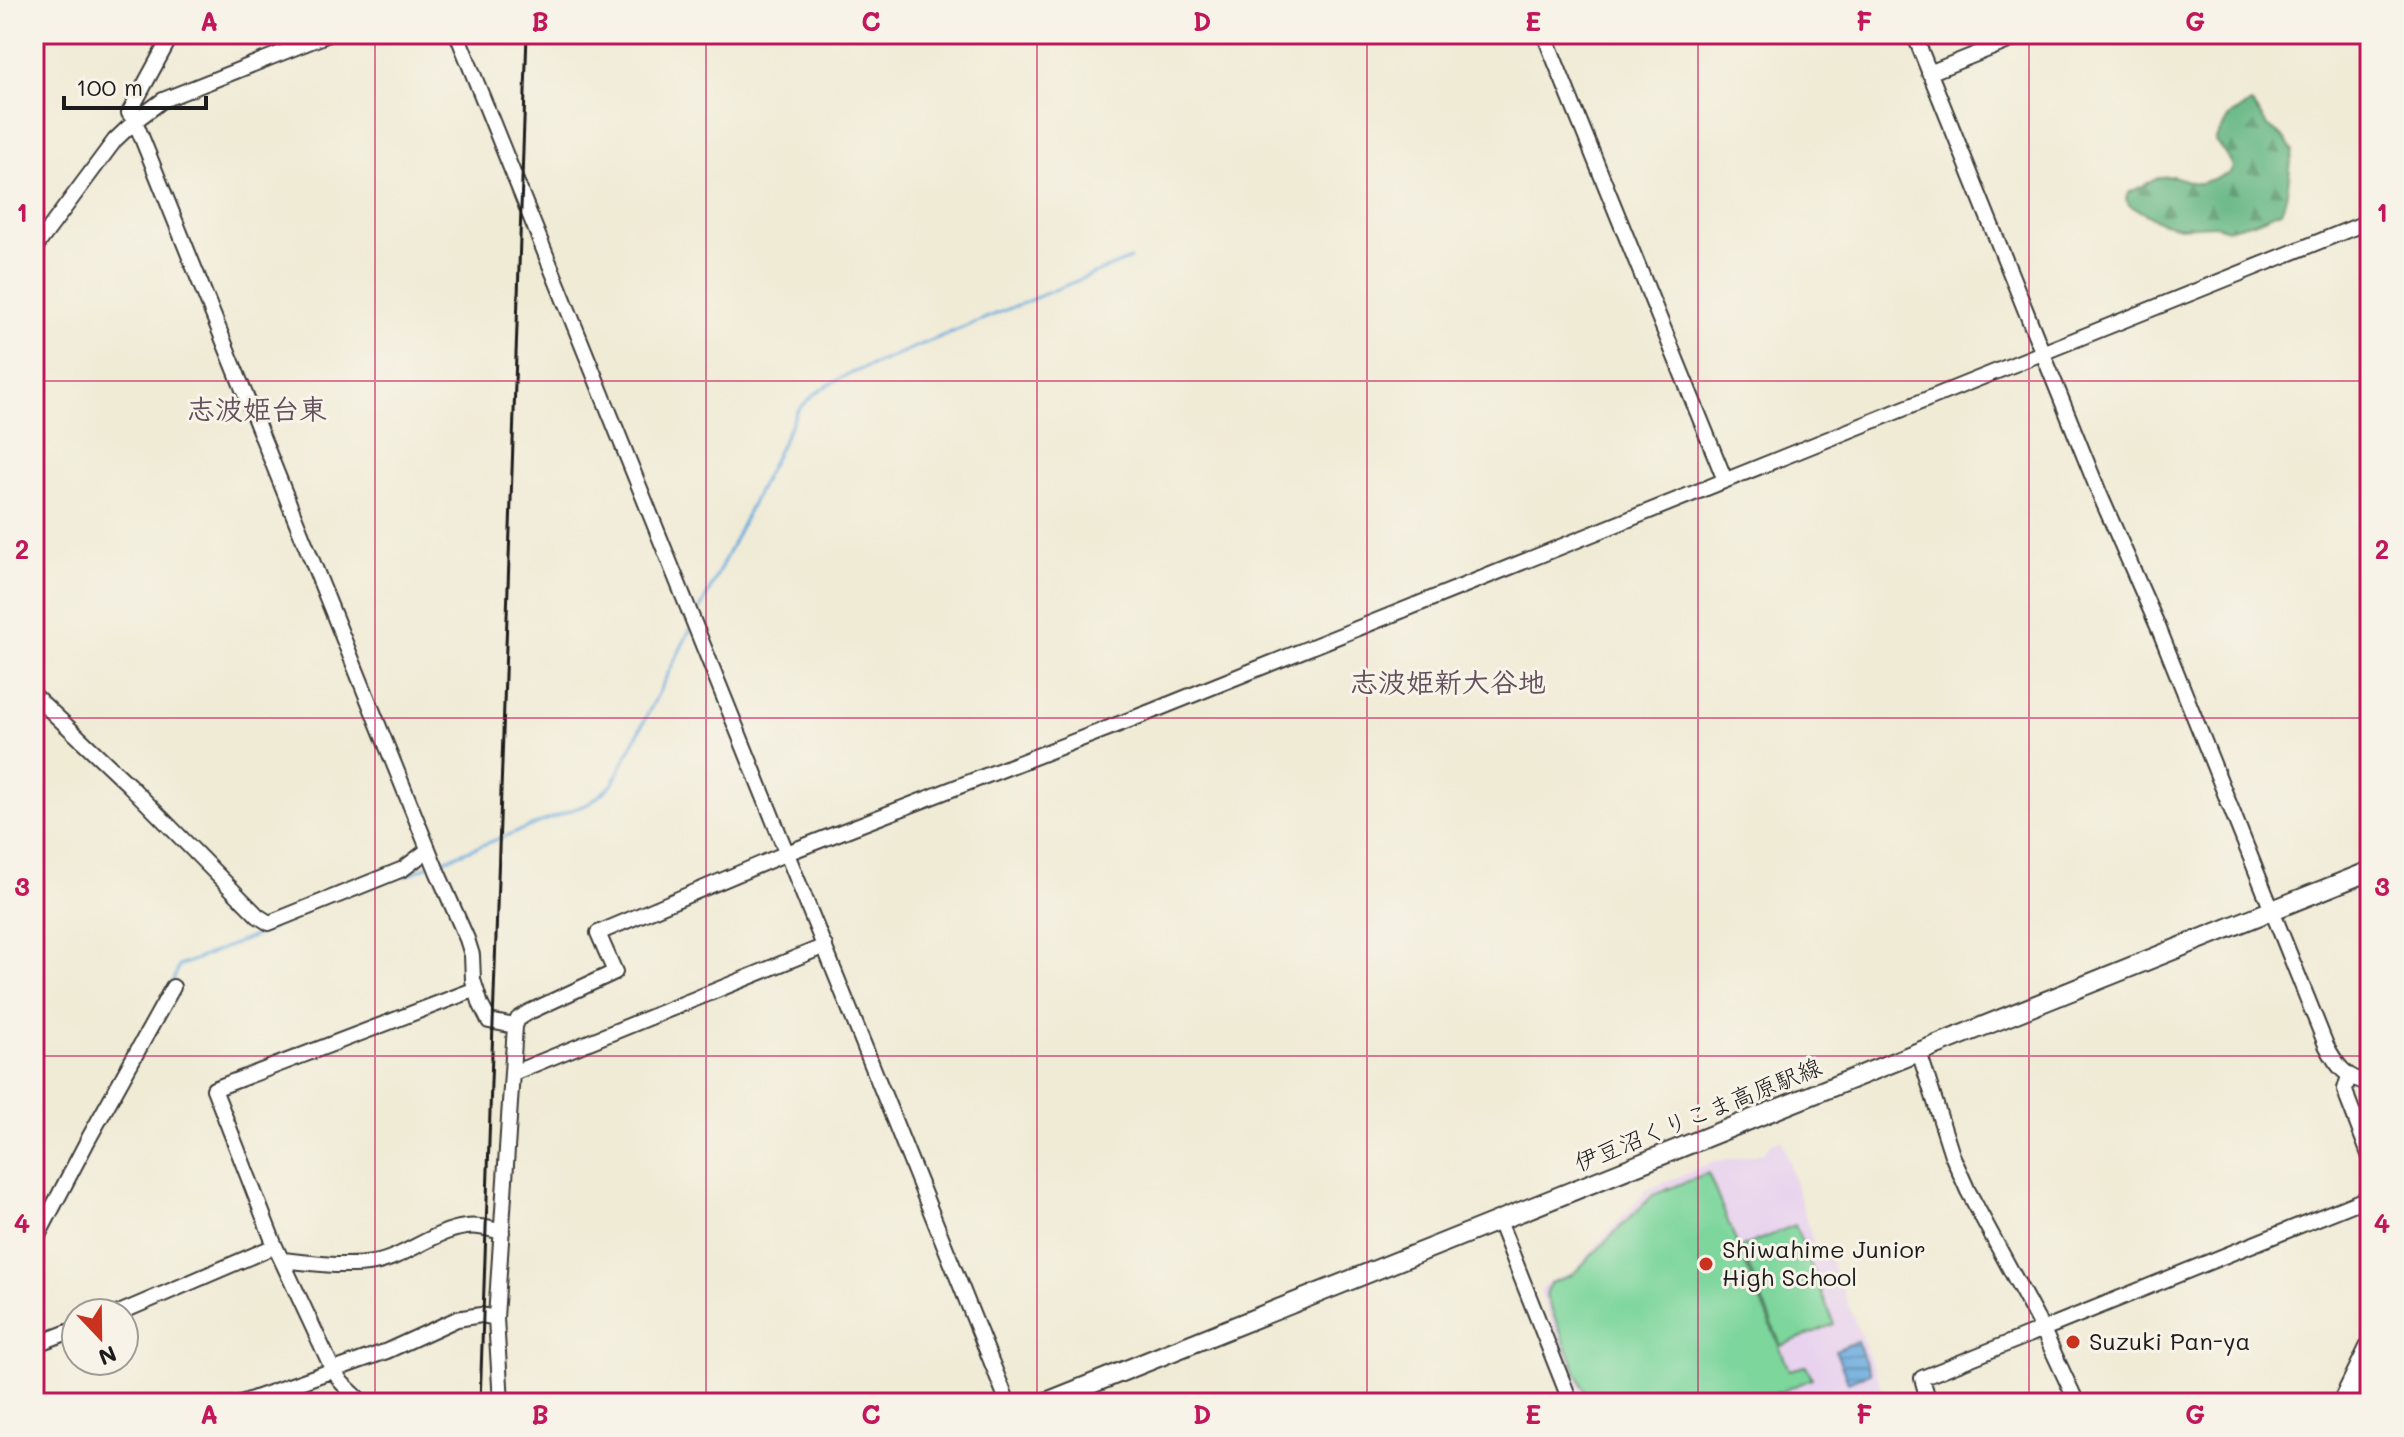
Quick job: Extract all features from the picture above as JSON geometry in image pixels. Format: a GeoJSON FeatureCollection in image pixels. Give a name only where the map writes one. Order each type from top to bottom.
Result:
{"type":"FeatureCollection","features":[{"type":"Feature","properties":{"kind":"highway"},"geometry":{"type":"LineString","coordinates":[[2343,1403],[2370,1348]]}},
{"type":"Feature","properties":{"kind":"main road","name":"伊豆沼くりこま高原駅線"},"geometry":{"type":"LineString","coordinates":[[1044,1403],[2370,871]]}},
{"type":"Feature","properties":{"kind":"street"},"geometry":{"type":"LineString","coordinates":[[172,34],[129,113],[135,121],[432,860],[467,939],[476,989],[489,1021],[515,1026]]}},
{"type":"Feature","properties":{"kind":"street"},"geometry":{"type":"LineString","coordinates":[[34,249],[115,140],[163,100],[329,34]]}},
{"type":"Feature","properties":{"kind":"street"},"geometry":{"type":"LineString","coordinates":[[457,34],[1008,1403]]}},
{"type":"Feature","properties":{"kind":"street"},"geometry":{"type":"LineString","coordinates":[[1544,34],[1725,480]]}},
{"type":"Feature","properties":{"kind":"street"},"geometry":{"type":"LineString","coordinates":[[1914,34],[2326,1045],[2335,1062],[2349,1076],[2356,1081],[2370,1083]]}},
{"type":"Feature","properties":{"kind":"street"},"geometry":{"type":"LineString","coordinates":[[1929,73],[2026,34]]}},
{"type":"Feature","properties":{"kind":"street"},"geometry":{"type":"LineString","coordinates":[[501,1403],[496,1318],[515,1026],[518,1019],[529,1012],[615,972],[598,933],[787,853],[1150,712],[2370,221]]}},
{"type":"Feature","properties":{"kind":"street"},"geometry":{"type":"LineString","coordinates":[[34,695],[129,785],[258,916],[269,923],[432,860]]}},
{"type":"Feature","properties":{"kind":"street"},"geometry":{"type":"LineString","coordinates":[[513,1073],[825,946]]}},
{"type":"Feature","properties":{"kind":"street"},"geometry":{"type":"LineString","coordinates":[[34,1243],[173,987]]}},
{"type":"Feature","properties":{"kind":"street"},"geometry":{"type":"LineString","coordinates":[[363,1403],[333,1370],[275,1246],[214,1089],[476,989]]}},
{"type":"Feature","properties":{"kind":"street"},"geometry":{"type":"LineString","coordinates":[[1919,1052],[1952,1155],[2043,1330],[2077,1403]]}},
{"type":"Feature","properties":{"kind":"street"},"geometry":{"type":"LineString","coordinates":[[2349,1076],[2345,1089],[2370,1157]]}},
{"type":"Feature","properties":{"kind":"street"},"geometry":{"type":"LineString","coordinates":[[1929,1403],[1922,1378],[2370,1197]]}},
{"type":"Feature","properties":{"kind":"street"},"geometry":{"type":"LineString","coordinates":[[1499,1221],[1571,1403]]}},
{"type":"Feature","properties":{"kind":"street"},"geometry":{"type":"LineString","coordinates":[[282,1260],[340,1265],[374,1263],[464,1227],[502,1232]]}},
{"type":"Feature","properties":{"kind":"street"},"geometry":{"type":"LineString","coordinates":[[140,1304],[275,1246]]}},
{"type":"Feature","properties":{"kind":"street"},"geometry":{"type":"LineString","coordinates":[[241,1403],[387,1351],[457,1319],[481,1315],[496,1318]]}},
{"type":"Feature","properties":{"kind":"street"},"geometry":{"type":"LineString","coordinates":[[34,1345],[60,1335]]}},
{"type":"Feature","properties":{"kind":"shaded area","name":"Shiwahime Junior High School"},"geometry":{"type":"Polygon","coordinates":[[[1782,1139],[1817,1255],[1827,1252],[1888,1403],[1584,1403],[1540,1292],[1548,1282],[1573,1272],[1647,1190],[1711,1163],[1764,1153],[1770,1144],[1782,1139]]]}},
{"type":"Feature","properties":{"kind":"green space"},"geometry":{"type":"Polygon","coordinates":[[[2251,103],[2293,151],[2281,211],[2227,229],[2215,225],[2180,227],[2160,222],[2129,205],[2126,199],[2128,193],[2160,177],[2173,176],[2201,183],[2229,174],[2233,168],[2231,162],[2215,140],[2230,116],[2251,103]]]}},
{"type":"Feature","properties":{"kind":"green space","name":"Shiwahime Junior High School"},"geometry":{"type":"Polygon","coordinates":[[[1708,1173],[1789,1370],[1806,1366],[1812,1379],[1753,1403],[1589,1403],[1546,1296],[1550,1283],[1572,1275],[1653,1195],[1708,1173]]]}},
{"type":"Feature","properties":{"kind":"green space"},"geometry":{"type":"Polygon","coordinates":[[[1795,1225],[1834,1324],[1781,1346],[1741,1247],[1795,1225]]]}},
{"type":"Feature","properties":{"kind":"water"},"geometry":{"type":"Polygon","coordinates":[[[1857,1341],[1870,1373],[1848,1382],[1835,1350],[1857,1341]]]}},
{"type":"Feature","properties":{"kind":"waterway"},"geometry":{"type":"LineString","coordinates":[[697,616],[797,412],[813,396],[845,376],[1130,259]]}},
{"type":"Feature","properties":{"kind":"waterway"},"geometry":{"type":"LineString","coordinates":[[439,862],[590,803],[612,785],[690,630]]}},
{"type":"Feature","properties":{"kind":"waterway"},"geometry":{"type":"LineString","coordinates":[[405,876],[428,866]]}},
{"type":"Feature","properties":{"kind":"waterway"},"geometry":{"type":"LineString","coordinates":[[173,981],[179,966],[272,929]]}},
{"type":"Feature","properties":{"kind":"railway"},"geometry":{"type":"LineString","coordinates":[[480,1403],[527,34]]}},
{"type":"Feature","properties":{"kind":"place","name":"Shiwahime Junior High School"},"geometry":{"type":"Point","coordinates":[1706,1264]}},
{"type":"Feature","properties":{"kind":"place","name":"Suzuki Pan-ya"},"geometry":{"type":"Point","coordinates":[2073,1342]}},
{"type":"Feature","properties":{"kind":"district","name":"志波姫台東"},"geometry":{"type":"Point","coordinates":[257,409]}},
{"type":"Feature","properties":{"kind":"district","name":"志波姫新大谷地"},"geometry":{"type":"Point","coordinates":[1448,682]}}]}
